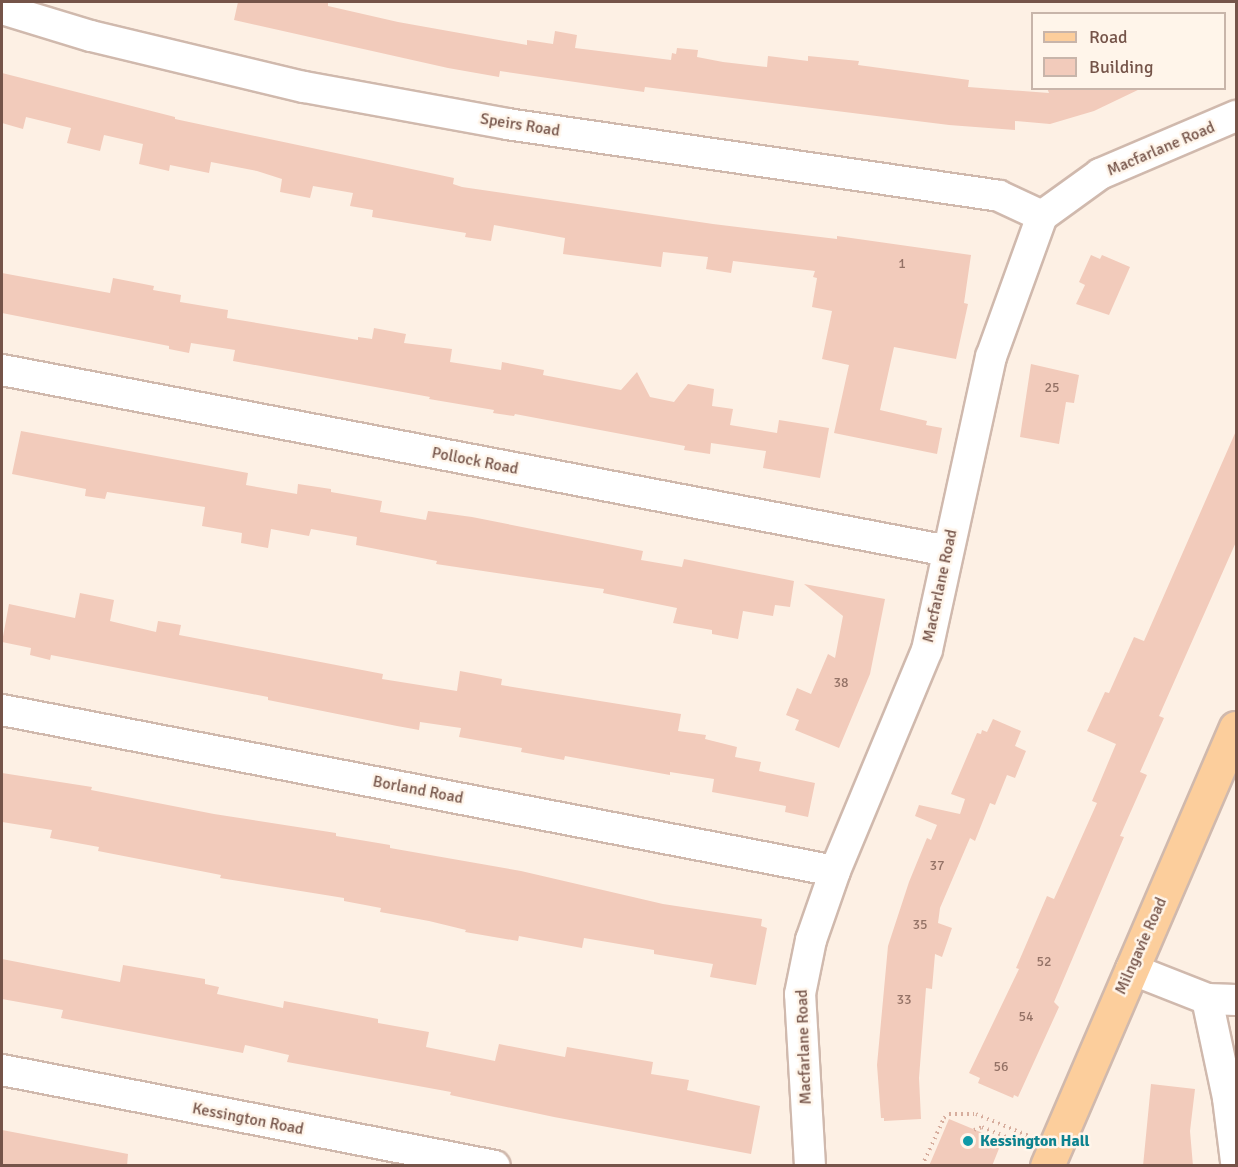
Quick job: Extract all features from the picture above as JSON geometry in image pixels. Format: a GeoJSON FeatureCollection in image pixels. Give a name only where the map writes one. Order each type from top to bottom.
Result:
{"type":"FeatureCollection","features":[{"type":"Feature","properties":{"kind":"main road","name":"Milngavie Road"},"geometry":{"type":"LineString","coordinates":[[1037,1155],[1131,969],[1236,728]]}},
{"type":"Feature","properties":{"kind":"street","name":"Speirs Road"},"geometry":{"type":"LineString","coordinates":[[2,9],[91,36],[304,87],[507,124],[999,196],[1042,216]]}},
{"type":"Feature","properties":{"kind":"street","name":"Macfarlane Road"},"geometry":{"type":"LineString","coordinates":[[810,1166],[800,993],[811,940],[835,871],[927,650],[991,357],[1042,216],[1100,174],[1236,116]]}},
{"type":"Feature","properties":{"kind":"street","name":"Pollock Road"},"geometry":{"type":"LineString","coordinates":[[2,370],[948,551]]}},
{"type":"Feature","properties":{"kind":"street","name":"Borland Road"},"geometry":{"type":"LineString","coordinates":[[2,710],[835,871]]}},
{"type":"Feature","properties":{"kind":"street"},"geometry":{"type":"LineString","coordinates":[[1131,969],[1207,999],[1236,1000]]}},
{"type":"Feature","properties":{"kind":"street"},"geometry":{"type":"LineString","coordinates":[[1207,999],[1228,1098],[1236,1161]]}},
{"type":"Feature","properties":{"kind":"street","name":"Kessington Road"},"geometry":{"type":"LineString","coordinates":[[2,1070],[495,1166]]}},
{"type":"Feature","properties":{"kind":"path"},"geometry":{"type":"LineString","coordinates":[[922,1166],[944,1118],[949,1114],[976,1114],[1030,1137]]}},
{"type":"Feature","properties":{"kind":"path"},"geometry":{"type":"LineString","coordinates":[[974,1130],[982,1127],[1037,1155]]}},
{"type":"Feature","properties":{"kind":"building"},"geometry":{"type":"Polygon","coordinates":[[[238,2],[328,2],[328,6],[398,22],[527,45],[527,40],[553,44],[555,31],[577,35],[575,48],[671,60],[672,53],[676,54],[677,48],[698,50],[697,57],[767,67],[768,56],[808,61],[808,56],[859,61],[858,65],[969,80],[968,87],[1049,93],[1048,90],[1138,90],[1094,111],[1050,124],[1015,121],[1015,130],[949,125],[645,87],[644,92],[500,71],[499,77],[448,68],[234,20],[238,2]]]}},
{"type":"Feature","properties":{"kind":"building"},"geometry":{"type":"Polygon","coordinates":[[[2,73],[175,117],[175,119],[454,178],[453,184],[462,187],[713,224],[837,239],[837,236],[971,255],[964,303],[968,304],[956,359],[894,347],[880,410],[927,421],[926,425],[942,428],[937,454],[834,433],[849,365],[822,359],[832,311],[812,307],[817,278],[813,277],[815,271],[733,261],[731,273],[706,269],[708,257],[663,252],[661,267],[563,254],[565,238],[494,225],[491,241],[465,237],[466,233],[372,217],[373,210],[350,206],[353,193],[313,186],[310,198],[280,192],[282,179],[257,171],[211,162],[209,173],[170,165],[169,171],[139,164],[143,144],[104,135],[100,151],[67,143],[71,128],[26,117],[23,129],[2,123],[2,73]]]}},
{"type":"Feature","properties":{"kind":"building"},"geometry":{"type":"Polygon","coordinates":[[[1091,255],[1100,259],[1102,255],[1130,267],[1109,315],[1076,304],[1085,285],[1079,282],[1091,255]]]}},
{"type":"Feature","properties":{"kind":"building"},"geometry":{"type":"Polygon","coordinates":[[[2,273],[110,293],[113,278],[154,286],[153,290],[181,295],[180,302],[228,310],[227,318],[358,340],[358,337],[372,339],[374,328],[406,334],[404,343],[452,349],[450,362],[501,370],[502,362],[544,370],[543,375],[621,390],[637,372],[650,397],[674,402],[688,384],[714,389],[712,406],[733,409],[730,425],[777,433],[779,420],[829,428],[820,478],[763,468],[766,451],[711,443],[710,454],[684,450],[685,446],[515,414],[514,416],[493,413],[494,410],[429,399],[430,397],[233,361],[235,350],[191,343],[189,353],[169,349],[169,346],[2,313],[2,273]]]}},
{"type":"Feature","properties":{"kind":"building"},"geometry":{"type":"Polygon","coordinates":[[[1031,364],[1079,375],[1074,403],[1066,402],[1059,444],[1020,437],[1031,364]]]}},
{"type":"Feature","properties":{"kind":"building"},"geometry":{"type":"Polygon","coordinates":[[[21,431],[248,473],[246,485],[297,494],[298,484],[331,489],[331,492],[382,501],[380,512],[426,520],[428,511],[472,517],[643,551],[641,560],[682,567],[684,559],[794,581],[790,607],[775,605],[773,616],[743,611],[738,639],[712,634],[712,630],[673,623],[677,608],[603,593],[604,589],[436,564],[437,561],[356,545],[357,537],[311,529],[309,536],[271,529],[268,548],[241,543],[242,533],[202,526],[205,507],[107,492],[105,499],[85,496],[86,489],[12,474],[21,431]]]}},
{"type":"Feature","properties":{"kind":"building"},"geometry":{"type":"Polygon","coordinates":[[[1236,431],[1236,542],[1159,716],[1164,718],[1140,772],[1147,775],[1120,836],[1124,837],[1054,1002],[1059,1007],[1018,1097],[1014,1095],[1013,1098],[978,1083],[980,1078],[969,1073],[1019,969],[1016,968],[1047,896],[1054,899],[1097,803],[1092,801],[1116,744],[1087,731],[1105,692],[1109,693],[1134,637],[1144,641],[1236,431]]]}},
{"type":"Feature","properties":{"kind":"building"},"geometry":{"type":"Polygon","coordinates":[[[804,584],[885,599],[870,674],[839,748],[795,730],[799,720],[786,715],[797,688],[811,694],[828,654],[835,658],[843,616],[804,584]]]}},
{"type":"Feature","properties":{"kind":"building"},"geometry":{"type":"Polygon","coordinates":[[[80,593],[114,600],[110,621],[156,632],[158,621],[181,625],[179,635],[383,674],[382,679],[457,691],[460,671],[502,679],[501,685],[681,714],[678,731],[706,735],[705,739],[737,747],[735,757],[761,762],[759,771],[815,783],[808,817],[785,812],[786,806],[712,792],[714,779],[670,772],[670,775],[565,756],[564,760],[521,752],[522,748],[459,737],[461,728],[420,722],[419,730],[397,726],[268,700],[268,697],[51,655],[50,660],[30,655],[31,648],[2,642],[9,604],[75,618],[80,593]]]}},
{"type":"Feature","properties":{"kind":"building"},"geometry":{"type":"Polygon","coordinates":[[[993,719],[1021,731],[1015,746],[1026,751],[1015,778],[1007,775],[995,805],[990,803],[975,841],[970,838],[940,908],[938,923],[952,928],[942,957],[935,954],[932,989],[926,988],[919,1078],[921,1119],[884,1121],[884,1118],[881,1118],[877,1065],[888,946],[909,882],[927,838],[931,840],[937,825],[915,816],[919,805],[960,814],[965,799],[951,794],[977,733],[981,734],[982,730],[987,732],[993,719]]]}},
{"type":"Feature","properties":{"kind":"building"},"geometry":{"type":"Polygon","coordinates":[[[2,773],[92,787],[91,790],[214,814],[336,833],[336,836],[390,845],[390,848],[521,871],[663,904],[762,919],[761,926],[767,928],[756,985],[710,977],[713,964],[654,954],[654,950],[584,938],[582,948],[519,936],[518,941],[465,932],[466,930],[429,921],[380,912],[381,908],[344,901],[344,898],[220,878],[221,875],[98,851],[99,847],[50,838],[52,830],[2,822],[2,773]]]}},
{"type":"Feature","properties":{"kind":"building"},"geometry":{"type":"Polygon","coordinates":[[[2,959],[120,982],[123,965],[205,979],[205,984],[219,987],[217,994],[283,1008],[284,1001],[378,1019],[378,1023],[429,1032],[426,1047],[495,1061],[499,1044],[565,1057],[567,1047],[653,1062],[651,1074],[689,1080],[687,1090],[760,1106],[751,1154],[554,1117],[450,1095],[451,1092],[287,1062],[289,1055],[245,1045],[243,1053],[61,1018],[63,1010],[2,999],[2,959]]]}},
{"type":"Feature","properties":{"kind":"building"},"geometry":{"type":"Polygon","coordinates":[[[1151,1084],[1195,1089],[1190,1131],[1193,1166],[1143,1166],[1151,1084]]]}},
{"type":"Feature","properties":{"kind":"building","name":"Kessington Hall"},"geometry":{"type":"Polygon","coordinates":[[[949,1119],[1002,1141],[992,1166],[929,1166],[949,1119]]]}},
{"type":"Feature","properties":{"kind":"building"},"geometry":{"type":"Polygon","coordinates":[[[2,1130],[128,1154],[127,1166],[2,1166],[2,1130]]]}},
{"type":"Feature","properties":{"kind":"place","name":"Kessington Hall"},"geometry":{"type":"Point","coordinates":[968,1141]}}]}
